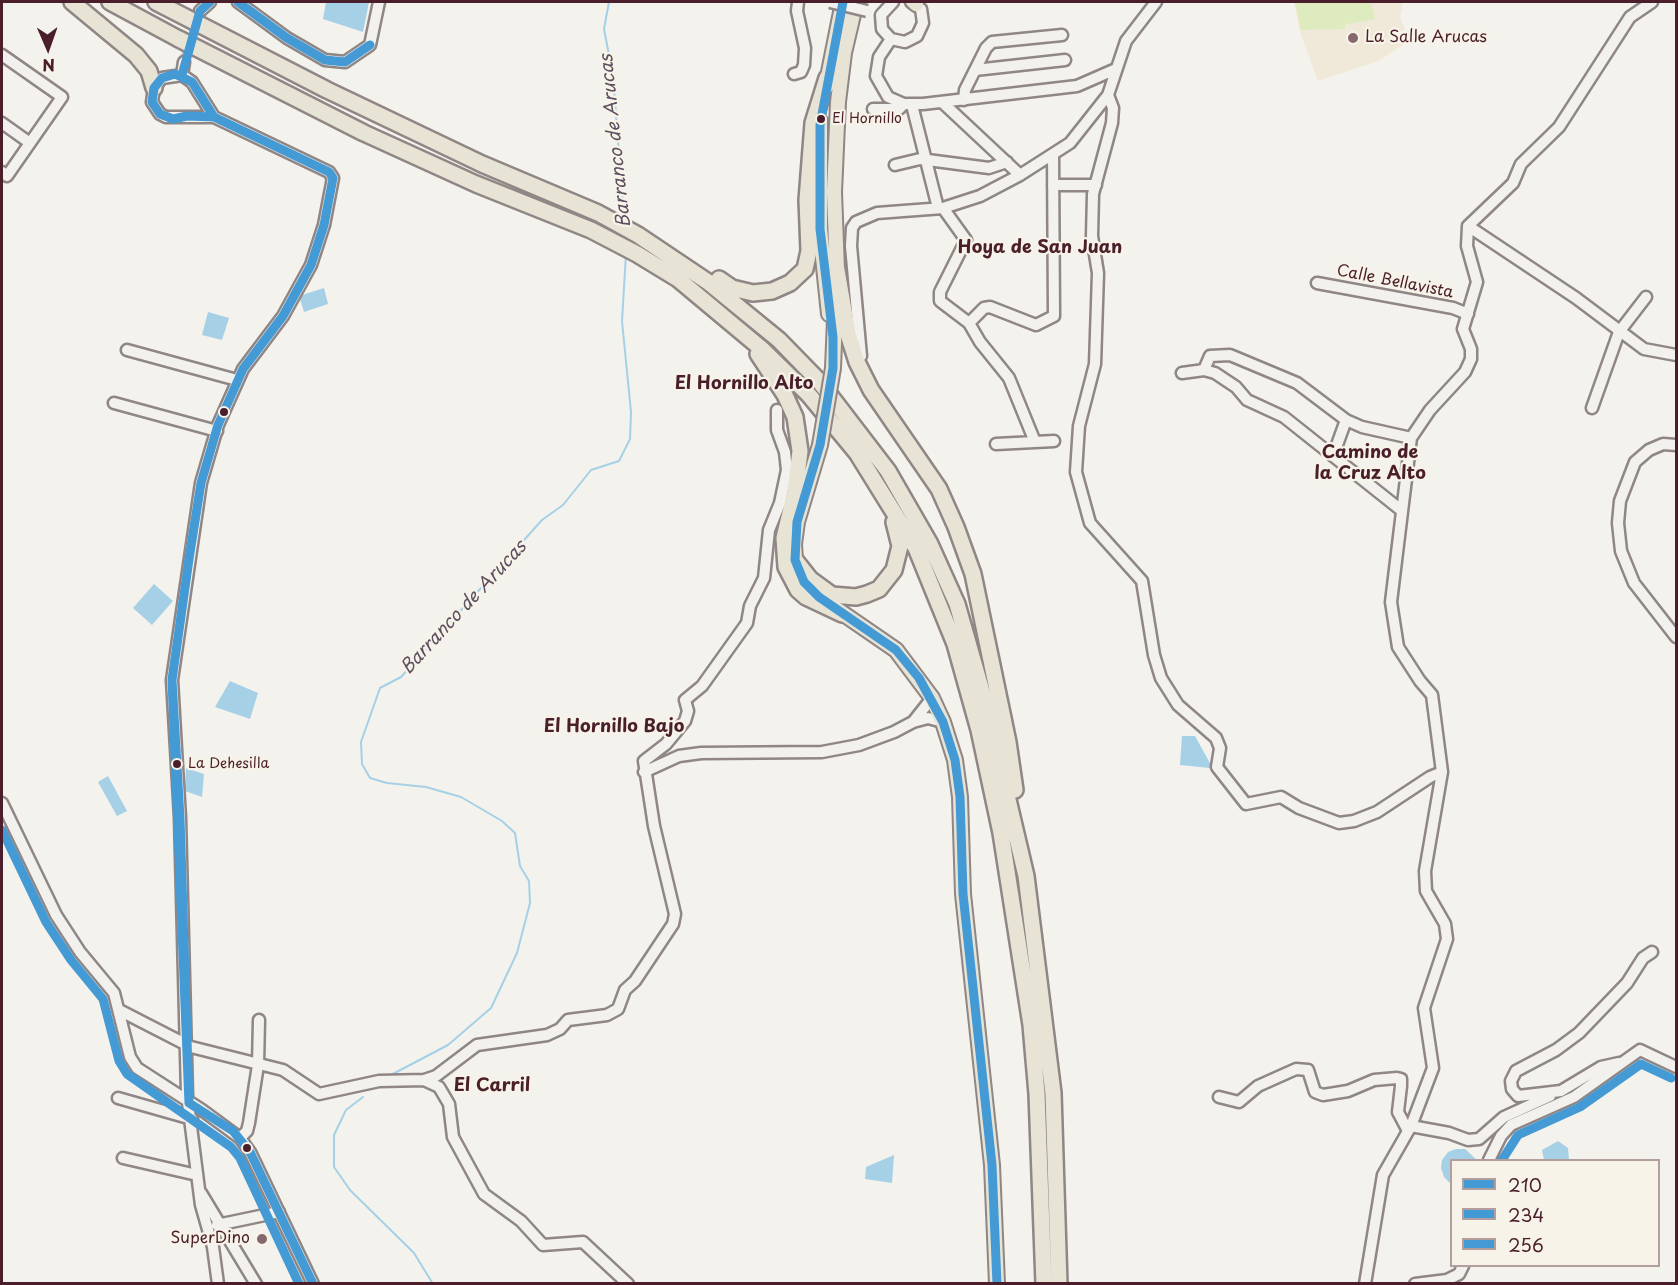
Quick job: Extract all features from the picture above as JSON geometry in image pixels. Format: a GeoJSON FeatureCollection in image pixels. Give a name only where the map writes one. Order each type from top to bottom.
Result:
{"type":"FeatureCollection","features":[{"type":"Feature","properties":{"kind":"highway"},"geometry":{"type":"LineString","coordinates":[[72,2],[136,55],[149,71],[154,88]]}},
{"type":"Feature","properties":{"kind":"highway"},"geometry":{"type":"LineString","coordinates":[[110,2],[320,111],[476,184],[591,230],[638,254],[678,279],[743,332],[809,395],[857,453],[916,549],[955,644],[979,730],[1001,833],[1031,1024],[1037,1094],[1044,1284]]}},
{"type":"Feature","properties":{"kind":"highway"},"geometry":{"type":"LineString","coordinates":[[156,2],[327,90],[482,164],[546,190],[638,235],[709,277],[732,288],[753,293],[772,291],[790,283],[805,269],[809,251],[807,200],[813,123],[827,78]]}},
{"type":"Feature","properties":{"kind":"highway"},"geometry":{"type":"LineString","coordinates":[[837,270],[848,334],[866,381],[939,489],[973,574],[1008,742],[1053,1093],[1059,1284]]}},
{"type":"Feature","properties":{"kind":"highway"},"geometry":{"type":"LineString","coordinates":[[709,277],[779,340],[819,381],[888,471],[930,544],[960,615],[985,702],[1026,876]]}},
{"type":"Feature","properties":{"kind":"highway"},"geometry":{"type":"LineString","coordinates":[[743,332],[785,395],[798,434],[800,468],[784,538],[786,567],[795,584],[806,597],[842,614]]}},
{"type":"Feature","properties":{"kind":"highway"},"geometry":{"type":"LineString","coordinates":[[795,560],[820,588],[832,595],[856,597],[879,589],[894,570],[900,546],[887,499]]}},
{"type":"Feature","properties":{"kind":"main road"},"geometry":{"type":"LineString","coordinates":[[833,337],[826,296],[819,218],[820,124],[843,2]]}},
{"type":"Feature","properties":{"kind":"main road"},"geometry":{"type":"LineString","coordinates":[[856,2],[844,53],[838,102],[834,192],[837,270],[833,368],[820,446],[797,522],[795,560],[804,582],[819,597],[896,650],[932,698],[943,722],[955,760],[960,797],[963,894],[992,1165],[997,1284]]}},
{"type":"Feature","properties":{"kind":"street"},"geometry":{"type":"LineString","coordinates":[[200,2],[200,11],[210,2]]}},
{"type":"Feature","properties":{"kind":"street"},"geometry":{"type":"LineString","coordinates":[[243,3],[287,38],[325,60],[345,62],[360,54],[370,45],[380,2]]}},
{"type":"Feature","properties":{"kind":"street"},"geometry":{"type":"LineString","coordinates":[[830,2],[881,15]]}},
{"type":"Feature","properties":{"kind":"street"},"geometry":{"type":"LineString","coordinates":[[893,2],[881,15],[882,29],[891,39],[898,41],[911,40],[921,30],[923,16],[914,2]]}},
{"type":"Feature","properties":{"kind":"street"},"geometry":{"type":"LineString","coordinates":[[866,381],[859,342],[850,246],[852,228],[856,222],[878,213],[940,208],[980,196],[1020,175],[1070,143],[1108,95],[1126,41],[1156,2]]}},
{"type":"Feature","properties":{"kind":"street"},"geometry":{"type":"LineString","coordinates":[[1365,1284],[1383,1175],[1409,1129],[1433,1068],[1424,1008],[1447,939],[1445,924],[1426,891],[1425,871],[1442,772],[1432,695],[1398,647],[1391,602],[1411,438],[1430,410],[1465,372],[1471,359],[1471,349],[1463,329],[1477,282],[1467,246],[1468,226],[1513,183],[1521,164],[1560,128],[1630,16],[1652,2]]}},
{"type":"Feature","properties":{"kind":"street"},"geometry":{"type":"LineString","coordinates":[[794,74],[801,72],[806,48],[796,5]]}},
{"type":"Feature","properties":{"kind":"street"},"geometry":{"type":"LineString","coordinates":[[953,103],[965,90],[992,42],[1062,35]]}},
{"type":"Feature","properties":{"kind":"street"},"geometry":{"type":"LineString","coordinates":[[891,39],[879,57],[876,76],[888,97],[908,105],[953,103],[1077,86],[1116,69]]}},
{"type":"Feature","properties":{"kind":"street"},"geometry":{"type":"LineString","coordinates":[[2,55],[62,97],[30,143],[4,174]]}},
{"type":"Feature","properties":{"kind":"street"},"geometry":{"type":"LineString","coordinates":[[975,70],[1065,60]]}},
{"type":"Feature","properties":{"kind":"street"},"geometry":{"type":"LineString","coordinates":[[182,75],[184,62]]}},
{"type":"Feature","properties":{"kind":"street"},"geometry":{"type":"LineString","coordinates":[[214,117],[197,94],[192,82],[182,75],[162,78],[154,88],[152,102],[160,114],[173,119],[187,116],[214,117],[329,172],[333,178],[324,225],[310,265],[283,316],[237,380],[217,431],[201,483],[172,680],[180,818],[187,1080],[199,1190],[218,1284]]}},
{"type":"Feature","properties":{"kind":"street"},"geometry":{"type":"LineString","coordinates":[[187,116],[195,106],[197,94]]}},
{"type":"Feature","properties":{"kind":"street"},"geometry":{"type":"LineString","coordinates":[[1108,95],[1113,108],[1112,123],[1093,194],[1092,236],[1098,273],[1095,364],[1079,426],[1077,472],[1083,505],[1090,523],[1142,581],[1154,655],[1161,678],[1178,705],[1216,738],[1220,748],[1217,767],[1246,804],[1281,797],[1299,808],[1339,823],[1354,821],[1377,812],[1430,777],[1442,772]]}},
{"type":"Feature","properties":{"kind":"street"},"geometry":{"type":"LineString","coordinates":[[953,103],[1020,175]]}},
{"type":"Feature","properties":{"kind":"street"},"geometry":{"type":"LineString","coordinates":[[873,109],[899,110],[908,105]]}},
{"type":"Feature","properties":{"kind":"street"},"geometry":{"type":"LineString","coordinates":[[908,105],[940,208],[966,240],[940,292],[940,301],[969,323],[980,342],[1009,378],[1035,442]]}},
{"type":"Feature","properties":{"kind":"street"},"geometry":{"type":"LineString","coordinates":[[2,123],[30,143]]}},
{"type":"Feature","properties":{"kind":"street"},"geometry":{"type":"LineString","coordinates":[[969,323],[984,308],[990,307],[1036,325],[1054,316],[1053,154]]}},
{"type":"Feature","properties":{"kind":"street"},"geometry":{"type":"LineString","coordinates":[[895,165],[920,159],[989,168],[1007,162]]}},
{"type":"Feature","properties":{"kind":"street"},"geometry":{"type":"LineString","coordinates":[[1053,185],[1096,185]]}},
{"type":"Feature","properties":{"kind":"street"},"geometry":{"type":"LineString","coordinates":[[1468,226],[1576,298],[1644,349],[1677,355]]}},
{"type":"Feature","properties":{"kind":"street","name":"Calle Bellavista"},"geometry":{"type":"LineString","coordinates":[[1317,283],[1453,308],[1468,314]]}},
{"type":"Feature","properties":{"kind":"street"},"geometry":{"type":"LineString","coordinates":[[1592,408],[1619,332],[1646,297]]}},
{"type":"Feature","properties":{"kind":"street"},"geometry":{"type":"LineString","coordinates":[[127,350],[237,380]]}},
{"type":"Feature","properties":{"kind":"street"},"geometry":{"type":"LineString","coordinates":[[1204,370],[1210,356],[1230,355],[1297,383],[1346,420],[1362,428],[1411,438]]}},
{"type":"Feature","properties":{"kind":"street"},"geometry":{"type":"LineString","coordinates":[[1182,373],[1204,370],[1215,373],[1236,387],[1247,400],[1284,417],[1401,510]]}},
{"type":"Feature","properties":{"kind":"street"},"geometry":{"type":"LineString","coordinates":[[114,403],[217,431]]}},
{"type":"Feature","properties":{"kind":"street"},"geometry":{"type":"LineString","coordinates":[[119,1010],[185,1044],[283,1070],[319,1094],[379,1081],[424,1080],[436,1076],[477,1045],[547,1035],[560,1029],[568,1020],[607,1015],[618,1009],[625,990],[635,981],[673,924],[675,914],[654,826],[644,761],[666,744],[685,721],[688,711],[685,699],[702,686],[747,623],[750,606],[764,578],[769,530],[780,503],[787,470],[785,452],[777,430],[777,410]]}},
{"type":"Feature","properties":{"kind":"street"},"geometry":{"type":"LineString","coordinates":[[1333,456],[1346,420]]}},
{"type":"Feature","properties":{"kind":"street"},"geometry":{"type":"LineString","coordinates":[[996,444],[1054,441]]}},
{"type":"Feature","properties":{"kind":"street"},"geometry":{"type":"LineString","coordinates":[[1677,445],[1663,444],[1649,450],[1635,462],[1620,501],[1618,523],[1621,551],[1634,583],[1677,637]]}},
{"type":"Feature","properties":{"kind":"street"},"geometry":{"type":"LineString","coordinates":[[913,722],[932,698]]}},
{"type":"Feature","properties":{"kind":"street"},"geometry":{"type":"LineString","coordinates":[[644,772],[679,756],[701,753],[822,752],[850,747],[928,718],[943,722]]}},
{"type":"Feature","properties":{"kind":"street"},"geometry":{"type":"LineString","coordinates":[[2,803],[56,915],[80,952],[114,993],[130,1057],[137,1068],[240,1138],[250,1152],[313,1284]]}},
{"type":"Feature","properties":{"kind":"street"},"geometry":{"type":"LineString","coordinates":[[1562,1091],[1518,1095],[1512,1089],[1511,1081],[1516,1071],[1524,1064],[1556,1050],[1579,1033],[1628,983],[1643,958],[1652,952]]}},
{"type":"Feature","properties":{"kind":"street"},"geometry":{"type":"LineString","coordinates":[[240,1138],[247,1131],[258,1065],[259,1020]]}},
{"type":"Feature","properties":{"kind":"street"},"geometry":{"type":"LineString","coordinates":[[1490,1159],[1501,1136],[1511,1125],[1574,1097],[1640,1050],[1677,1067]]}},
{"type":"Feature","properties":{"kind":"street"},"geometry":{"type":"LineString","coordinates":[[1409,1129],[1449,1133],[1468,1140],[1479,1139],[1504,1117],[1562,1091],[1601,1067],[1619,1063]]}},
{"type":"Feature","properties":{"kind":"street"},"geometry":{"type":"LineString","coordinates":[[1219,1097],[1239,1102],[1258,1086],[1296,1069],[1308,1070],[1315,1092],[1323,1095],[1348,1091],[1374,1080],[1397,1078],[1401,1080],[1398,1112],[1409,1129]]}},
{"type":"Feature","properties":{"kind":"street"},"geometry":{"type":"LineString","coordinates":[[172,1091],[182,1086],[187,1080]]}},
{"type":"Feature","properties":{"kind":"street"},"geometry":{"type":"LineString","coordinates":[[424,1080],[439,1087],[446,1094],[453,1137],[484,1194],[521,1221],[543,1245],[583,1242],[628,1284]]}},
{"type":"Feature","properties":{"kind":"street"},"geometry":{"type":"LineString","coordinates":[[118,1098],[192,1119]]}},
{"type":"Feature","properties":{"kind":"street"},"geometry":{"type":"LineString","coordinates":[[123,1158],[197,1174]]}},
{"type":"Feature","properties":{"kind":"street"},"geometry":{"type":"LineString","coordinates":[[199,1190],[256,1284]]}},
{"type":"Feature","properties":{"kind":"street"},"geometry":{"type":"LineString","coordinates":[[208,1227],[279,1212]]}},
{"type":"Feature","properties":{"kind":"street"},"geometry":{"type":"LineString","coordinates":[[1415,1284],[1447,1280],[1459,1274],[1462,1267]]}},
{"type":"Feature","properties":{"kind":"shaded area","name":"La Salle Arucas"},"geometry":{"type":"Polygon","coordinates":[[[1294,2],[1403,2],[1400,18],[1405,29],[1400,32],[1406,43],[1378,61],[1318,81],[1300,32],[1294,2]]]}},
{"type":"Feature","properties":{"kind":"green space"},"geometry":{"type":"Polygon","coordinates":[[[1295,2],[1371,2],[1375,19],[1345,25],[1345,29],[1301,30],[1295,2]]]}},
{"type":"Feature","properties":{"kind":"water"},"geometry":{"type":"Polygon","coordinates":[[[326,2],[369,2],[363,32],[323,19],[326,2]]]}},
{"type":"Feature","properties":{"kind":"water"},"geometry":{"type":"Polygon","coordinates":[[[324,288],[328,304],[304,312],[299,296],[324,288]]]}},
{"type":"Feature","properties":{"kind":"water"},"geometry":{"type":"Polygon","coordinates":[[[208,312],[229,318],[222,340],[202,335],[208,312]]]}},
{"type":"Feature","properties":{"kind":"water"},"geometry":{"type":"Polygon","coordinates":[[[154,584],[173,601],[152,625],[133,608],[154,584]]]}},
{"type":"Feature","properties":{"kind":"water"},"geometry":{"type":"Polygon","coordinates":[[[230,681],[258,693],[250,719],[215,707],[230,681]]]}},
{"type":"Feature","properties":{"kind":"water"},"geometry":{"type":"Polygon","coordinates":[[[1182,736],[1195,736],[1211,765],[1210,768],[1180,765],[1182,736]]]}},
{"type":"Feature","properties":{"kind":"water"},"geometry":{"type":"Polygon","coordinates":[[[186,768],[204,774],[202,797],[185,791],[186,768]]]}},
{"type":"Feature","properties":{"kind":"water"},"geometry":{"type":"Polygon","coordinates":[[[108,776],[127,811],[117,816],[98,782],[108,776]]]}},
{"type":"Feature","properties":{"kind":"water"},"geometry":{"type":"Polygon","coordinates":[[[1558,1141],[1568,1148],[1569,1159],[1544,1159],[1542,1150],[1558,1141]]]}},
{"type":"Feature","properties":{"kind":"water"},"geometry":{"type":"Polygon","coordinates":[[[1465,1149],[1476,1159],[1450,1159],[1450,1183],[1444,1177],[1441,1168],[1442,1160],[1448,1152],[1465,1149]]]}},
{"type":"Feature","properties":{"kind":"water"},"geometry":{"type":"Polygon","coordinates":[[[894,1155],[892,1183],[865,1179],[866,1167],[894,1155]]]}},
{"type":"Feature","properties":{"kind":"waterway","name":"Barranco de Arucas"},"geometry":{"type":"LineString","coordinates":[[609,2],[604,29],[613,76],[624,219]]}},
{"type":"Feature","properties":{"kind":"waterway","name":"Barranco de Arucas"},"geometry":{"type":"LineString","coordinates":[[389,1076],[448,1045],[491,1008],[517,953],[530,903],[529,881],[520,866],[515,833],[502,821],[461,797],[426,787],[387,783],[370,778],[362,764],[361,742],[380,688],[401,677],[542,520],[563,505],[591,470],[619,461],[630,439],[631,412],[622,321],[626,254]]}},
{"type":"Feature","properties":{"kind":"waterway","name":"Barranco de Arucas"},"geometry":{"type":"LineString","coordinates":[[363,1097],[346,1110],[334,1135],[334,1167],[350,1190],[414,1253],[433,1284]]}},
{"type":"Feature","properties":{"kind":"tunnel"},"geometry":{"type":"LineString","coordinates":[[184,62],[199,16]]}},
{"type":"Feature","properties":{"kind":"transit line","name":"210"},"geometry":{"type":"LineString","coordinates":[[182,75],[200,11],[210,2]]}},
{"type":"Feature","properties":{"kind":"transit line","name":"210"},"geometry":{"type":"LineString","coordinates":[[238,2],[287,38],[325,60],[345,62],[370,45]]}},
{"type":"Feature","properties":{"kind":"transit line","name":"234"},"geometry":{"type":"LineString","coordinates":[[843,2],[820,125],[820,229],[833,337],[833,368],[820,445],[797,522],[795,560],[804,582],[819,597],[896,650],[919,678],[943,722],[955,760],[960,797],[963,894],[992,1165],[997,1284]]}},
{"type":"Feature","properties":{"kind":"transit line","name":"210"},"geometry":{"type":"LineString","coordinates":[[175,74],[192,82],[214,117],[187,116],[173,119],[160,114],[152,102],[154,88],[162,78],[175,74]]}},
{"type":"Feature","properties":{"kind":"transit line","name":"210"},"geometry":{"type":"LineString","coordinates":[[214,117],[329,172],[333,178]]}},
{"type":"Feature","properties":{"kind":"transit line","name":"210"},"geometry":{"type":"LineString","coordinates":[[324,225],[333,178]]}},
{"type":"Feature","properties":{"kind":"transit line","name":"210"},"geometry":{"type":"LineString","coordinates":[[324,225],[333,178]]}},
{"type":"Feature","properties":{"kind":"transit line","name":"210"},"geometry":{"type":"LineString","coordinates":[[283,316],[311,265],[324,225]]}},
{"type":"Feature","properties":{"kind":"transit line","name":"210"},"geometry":{"type":"LineString","coordinates":[[243,369],[283,316]]}},
{"type":"Feature","properties":{"kind":"transit line","name":"210"},"geometry":{"type":"LineString","coordinates":[[243,369],[283,316]]}},
{"type":"Feature","properties":{"kind":"transit line","name":"210"},"geometry":{"type":"LineString","coordinates":[[218,425],[243,369]]}},
{"type":"Feature","properties":{"kind":"transit line","name":"210"},"geometry":{"type":"LineString","coordinates":[[218,425],[243,369]]}},
{"type":"Feature","properties":{"kind":"transit line","name":"210"},"geometry":{"type":"LineString","coordinates":[[201,483],[218,425]]}},
{"type":"Feature","properties":{"kind":"transit line","name":"210"},"geometry":{"type":"LineString","coordinates":[[201,483],[218,425]]}},
{"type":"Feature","properties":{"kind":"transit line","name":"210"},"geometry":{"type":"LineString","coordinates":[[189,559],[201,483]]}},
{"type":"Feature","properties":{"kind":"transit line","name":"210"},"geometry":{"type":"LineString","coordinates":[[172,680],[189,559]]}},
{"type":"Feature","properties":{"kind":"transit line","name":"210"},"geometry":{"type":"LineString","coordinates":[[172,680],[189,559]]}},
{"type":"Feature","properties":{"kind":"transit line","name":"210"},"geometry":{"type":"LineString","coordinates":[[172,680],[180,818],[189,1103],[172,680]]}},
{"type":"Feature","properties":{"kind":"transit line","name":"256"},"geometry":{"type":"LineString","coordinates":[[2,830],[46,922],[71,960],[103,999],[119,1061],[127,1074],[231,1147],[240,1158],[299,1284]]}},
{"type":"Feature","properties":{"kind":"transit line","name":"256"},"geometry":{"type":"LineString","coordinates":[[1503,1159],[1518,1135],[1580,1107],[1641,1064],[1671,1078]]}},
{"type":"Feature","properties":{"kind":"transit line","name":"210"},"geometry":{"type":"LineString","coordinates":[[189,1103],[233,1131],[250,1152],[313,1284]]}},
{"type":"Feature","properties":{"kind":"place","name":"La Salle Arucas"},"geometry":{"type":"Point","coordinates":[1353,38]}},
{"type":"Feature","properties":{"kind":"place","name":"El Hornillo"},"geometry":{"type":"Point","coordinates":[821,119]}},
{"type":"Feature","properties":{"kind":"place","name":"La Dehesilla"},"geometry":{"type":"Point","coordinates":[177,764]}},
{"type":"Feature","properties":{"kind":"place","name":"SuperDino"},"geometry":{"type":"Point","coordinates":[262,1239]}},
{"type":"Feature","properties":{"kind":"district","name":"Hoya de San Juan"},"geometry":{"type":"Point","coordinates":[1040,248]}},
{"type":"Feature","properties":{"kind":"district","name":"El Hornillo Alto"},"geometry":{"type":"Point","coordinates":[744,384]}},
{"type":"Feature","properties":{"kind":"district","name":"Camino de la Cruz Alto"},"geometry":{"type":"Point","coordinates":[1370,463]}},
{"type":"Feature","properties":{"kind":"district","name":"El Hornillo Bajo"},"geometry":{"type":"Point","coordinates":[614,727]}},
{"type":"Feature","properties":{"kind":"district","name":"El Carril"},"geometry":{"type":"Point","coordinates":[492,1086]}}]}
